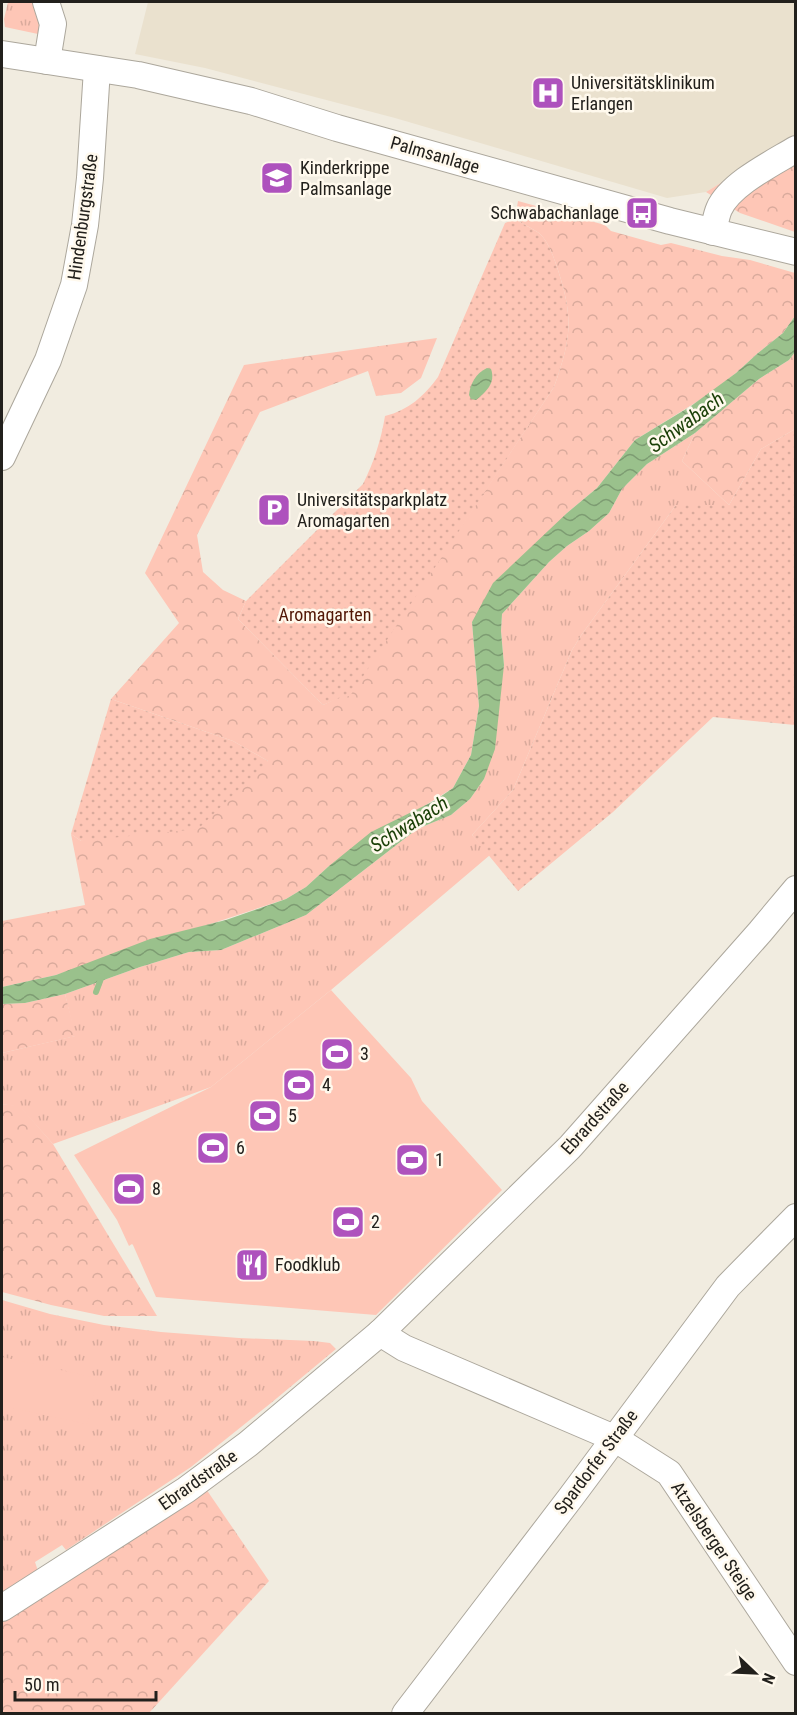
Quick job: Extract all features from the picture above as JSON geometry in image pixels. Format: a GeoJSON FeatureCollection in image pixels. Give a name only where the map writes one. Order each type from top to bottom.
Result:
{"type":"FeatureCollection","features":[{"type":"Feature","properties":{"kind":"street"},"geometry":{"type":"LineString","coordinates":[[46,2],[53,24],[47,61]]}},
{"type":"Feature","properties":{"kind":"street","name":"Palmsanlage"},"geometry":{"type":"LineString","coordinates":[[2,54],[138,75],[251,101],[337,128],[661,219],[791,250]]}},
{"type":"Feature","properties":{"kind":"street","name":"Hindenburgstraße"},"geometry":{"type":"LineString","coordinates":[[2,457],[48,360],[74,285],[85,225],[90,178],[85,67]]}},
{"type":"Feature","properties":{"kind":"street"},"geometry":{"type":"LineString","coordinates":[[713,232],[719,209],[727,196],[738,185],[795,149]]}},
{"type":"Feature","properties":{"kind":"street","name":"Ebrardstraße"},"geometry":{"type":"LineString","coordinates":[[2,1608],[186,1490],[248,1444],[380,1333],[570,1147],[760,932],[795,889]]}},
{"type":"Feature","properties":{"kind":"street","name":"Spardorfer Straße"},"geometry":{"type":"LineString","coordinates":[[405,1713],[571,1497],[728,1286],[795,1217]]}},
{"type":"Feature","properties":{"kind":"street"},"geometry":{"type":"LineString","coordinates":[[380,1333],[404,1348],[614,1438]]}},
{"type":"Feature","properties":{"kind":"street","name":"Atzelsberger Steige"},"geometry":{"type":"LineString","coordinates":[[614,1438],[669,1473],[795,1662]]}},
{"type":"Feature","properties":{"kind":"shaded area","name":"Universitätsklinikum Erlangen"},"geometry":{"type":"Polygon","coordinates":[[[148,2],[795,2],[795,137],[706,192],[667,198],[395,118],[205,68],[135,54],[148,2]]]}},
{"type":"Feature","properties":{"kind":"green space"},"geometry":{"type":"Polygon","coordinates":[[[8,2],[39,2],[42,29],[38,34],[5,27],[4,19],[8,2]]]}},
{"type":"Feature","properties":{"kind":"green space"},"geometry":{"type":"Polygon","coordinates":[[[795,137],[795,232],[740,213],[706,192],[795,137]]]}},
{"type":"Feature","properties":{"kind":"green space"},"geometry":{"type":"Polygon","coordinates":[[[518,201],[605,225],[611,231],[661,245],[671,243],[722,256],[750,260],[795,273],[795,316],[783,333],[708,395],[635,440],[597,488],[567,513],[472,622],[479,706],[471,755],[453,788],[329,866],[306,887],[286,899],[56,975],[2,987],[2,921],[85,905],[71,834],[81,841],[268,761],[233,741],[111,699],[179,623],[145,573],[244,365],[437,338],[421,378],[401,393],[376,396],[368,371],[260,412],[197,535],[203,572],[223,590],[246,601],[238,619],[323,705],[342,696],[381,647],[554,387],[567,342],[567,302],[546,241],[539,233],[515,219],[518,201]]]}},
{"type":"Feature","properties":{"kind":"green space","name":"Aromagarten"},"geometry":{"type":"Polygon","coordinates":[[[515,219],[539,233],[546,241],[553,255],[567,302],[567,342],[554,387],[350,696],[323,705],[238,619],[246,601],[363,484],[377,451],[385,416],[415,401],[438,377],[505,223],[515,219]]]}},
{"type":"Feature","properties":{"kind":"green space"},"geometry":{"type":"Polygon","coordinates":[[[795,352],[795,429],[761,449],[729,505],[682,461],[695,433],[759,379],[789,360],[795,352]]]}},
{"type":"Feature","properties":{"kind":"green space"},"geometry":{"type":"Polygon","coordinates":[[[795,429],[795,725],[713,717],[613,812],[518,891],[472,835],[513,790],[572,650],[676,505],[729,505],[761,449],[795,429]]]}},
{"type":"Feature","properties":{"kind":"green space"},"geometry":{"type":"Polygon","coordinates":[[[695,433],[682,461],[729,505],[676,505],[582,634],[572,650],[513,790],[472,835],[490,855],[331,990],[211,1087],[53,1144],[20,1107],[2,1104],[2,1053],[75,1036],[65,994],[189,952],[221,950],[306,915],[417,829],[451,815],[470,799],[484,779],[504,665],[502,614],[549,562],[609,513],[622,489],[647,464],[695,433]]]}},
{"type":"Feature","properties":{"kind":"green space"},"geometry":{"type":"Polygon","coordinates":[[[111,699],[233,741],[268,761],[198,829],[81,841],[71,834],[111,699]]]}},
{"type":"Feature","properties":{"kind":"green space"},"geometry":{"type":"Polygon","coordinates":[[[331,990],[411,1078],[422,1101],[502,1190],[376,1315],[156,1297],[133,1245],[129,1246],[117,1220],[74,1155],[211,1087],[331,990]]]}},
{"type":"Feature","properties":{"kind":"green space"},"geometry":{"type":"Polygon","coordinates":[[[65,994],[76,1036],[2,1053],[2,1004],[25,1003],[65,994]]]}},
{"type":"Feature","properties":{"kind":"green space"},"geometry":{"type":"Polygon","coordinates":[[[2,1104],[20,1106],[53,1144],[157,1316],[104,1316],[2,1292],[2,1104]]]}},
{"type":"Feature","properties":{"kind":"green space"},"geometry":{"type":"Polygon","coordinates":[[[2,1300],[50,1314],[104,1325],[239,1338],[314,1341],[330,1343],[336,1349],[191,1467],[66,1550],[62,1545],[35,1562],[38,1571],[2,1592],[2,1300]]]}},
{"type":"Feature","properties":{"kind":"green space"},"geometry":{"type":"Polygon","coordinates":[[[2,1357],[97,1378],[87,1424],[2,1406],[2,1357]]]}},
{"type":"Feature","properties":{"kind":"green space"},"geometry":{"type":"Polygon","coordinates":[[[204,1486],[269,1581],[149,1713],[2,1714],[2,1618],[204,1486]]]}},
{"type":"Feature","properties":{"kind":"water","name":"Schwabach"},"geometry":{"type":"Polygon","coordinates":[[[795,316],[795,352],[789,360],[759,379],[695,433],[647,464],[622,489],[609,513],[549,562],[502,614],[504,665],[495,749],[484,779],[470,799],[451,815],[417,829],[306,915],[221,950],[189,952],[65,994],[25,1003],[2,1004],[2,987],[56,975],[150,939],[226,920],[286,899],[306,887],[371,832],[434,801],[453,788],[471,755],[479,706],[472,622],[493,583],[597,488],[635,440],[691,406],[736,373],[783,333],[795,316]]]}},
{"type":"Feature","properties":{"kind":"water"},"geometry":{"type":"Polygon","coordinates":[[[487,368],[491,369],[492,374],[489,387],[476,400],[471,399],[469,395],[472,383],[487,368]]]}},
{"type":"Feature","properties":{"kind":"waterway"},"geometry":{"type":"LineString","coordinates":[[96,992],[102,976]]}},
{"type":"Feature","properties":{"kind":"place","name":"Universitätsklinikum Erlangen"},"geometry":{"type":"Point","coordinates":[548,93]}},
{"type":"Feature","properties":{"kind":"place","name":"Kinderkrippe Palmsanlage"},"geometry":{"type":"Point","coordinates":[277,178]}},
{"type":"Feature","properties":{"kind":"place","name":"Schwabachanlage"},"geometry":{"type":"Point","coordinates":[642,213]}},
{"type":"Feature","properties":{"kind":"place","name":"Universitätsparkplatz Aromagarten"},"geometry":{"type":"Point","coordinates":[274,510]}},
{"type":"Feature","properties":{"kind":"place","name":"3"},"geometry":{"type":"Point","coordinates":[337,1054]}},
{"type":"Feature","properties":{"kind":"place","name":"4"},"geometry":{"type":"Point","coordinates":[299,1085]}},
{"type":"Feature","properties":{"kind":"place","name":"5"},"geometry":{"type":"Point","coordinates":[265,1116]}},
{"type":"Feature","properties":{"kind":"place","name":"6"},"geometry":{"type":"Point","coordinates":[213,1148]}},
{"type":"Feature","properties":{"kind":"place","name":"1"},"geometry":{"type":"Point","coordinates":[412,1160]}},
{"type":"Feature","properties":{"kind":"place","name":"8"},"geometry":{"type":"Point","coordinates":[129,1189]}},
{"type":"Feature","properties":{"kind":"place","name":"2"},"geometry":{"type":"Point","coordinates":[348,1222]}},
{"type":"Feature","properties":{"kind":"place","name":"Foodklub"},"geometry":{"type":"Point","coordinates":[252,1265]}}]}
